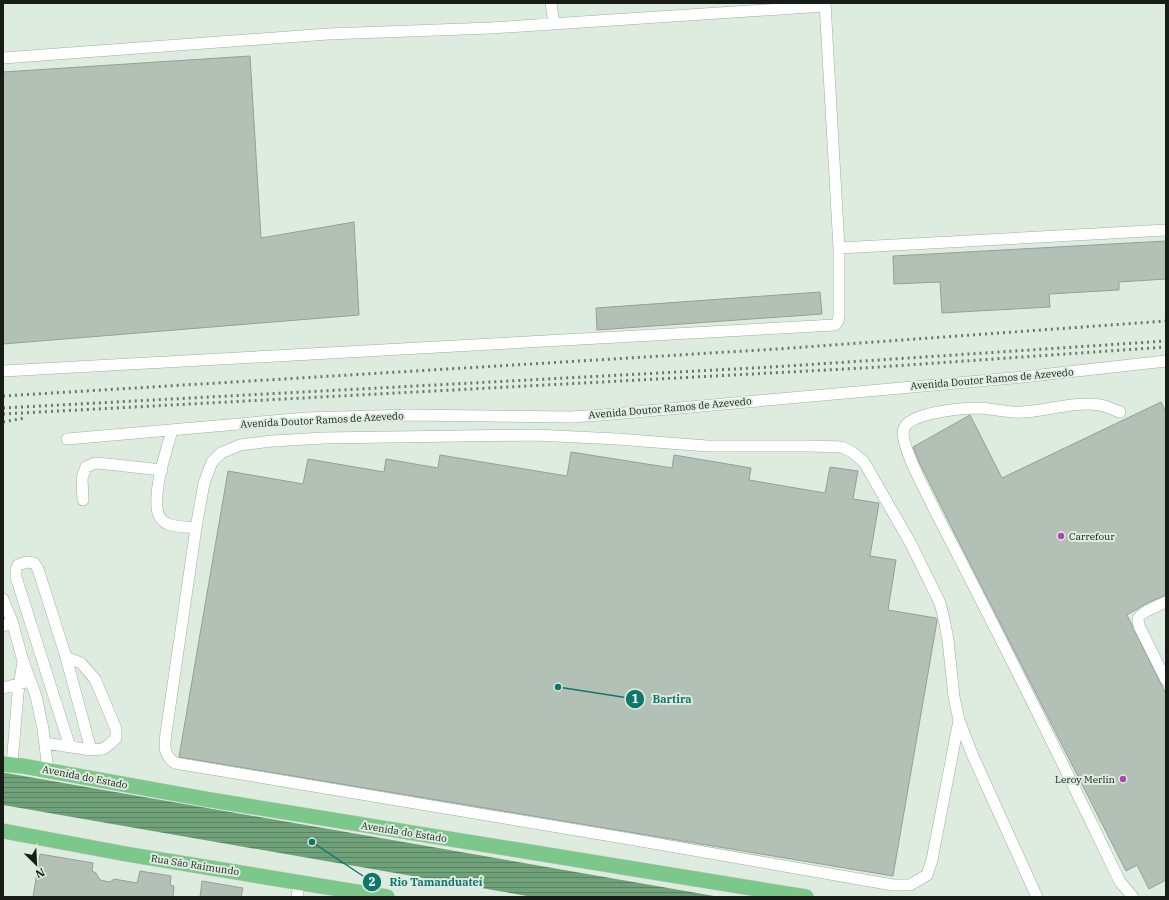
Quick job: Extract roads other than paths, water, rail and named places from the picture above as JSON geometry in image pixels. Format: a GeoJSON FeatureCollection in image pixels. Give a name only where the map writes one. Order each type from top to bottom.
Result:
{"type":"FeatureCollection","features":[{"type":"Feature","properties":{"kind":"highway","name":"Avenida do Estado"},"geometry":{"type":"LineString","coordinates":[[8,764],[221,801],[806,897]]}},
{"type":"Feature","properties":{"kind":"highway","name":"Rua São Raimundo"},"geometry":{"type":"LineString","coordinates":[[3,831],[126,854],[298,890],[386,897]]}},
{"type":"Feature","properties":{"kind":"lane"},"geometry":{"type":"LineString","coordinates":[[551,3],[554,23]]}},
{"type":"Feature","properties":{"kind":"lane"},"geometry":{"type":"LineString","coordinates":[[3,58],[328,34],[491,28],[724,8],[825,4],[839,248],[839,316],[838,321],[835,324],[3,371]]}},
{"type":"Feature","properties":{"kind":"lane"},"geometry":{"type":"LineString","coordinates":[[839,248],[1166,230]]}},
{"type":"Feature","properties":{"kind":"lane","name":"Avenida Doutor Ramos de Azevedo"},"geometry":{"type":"LineString","coordinates":[[67,439],[226,424],[315,418],[407,415],[571,417],[602,415],[1023,377],[1166,361]]}},
{"type":"Feature","properties":{"kind":"lane"},"geometry":{"type":"LineString","coordinates":[[1120,412],[1101,405],[1084,404],[1055,409],[1016,412],[980,408],[956,409],[923,416],[911,421],[905,427],[902,436],[908,455],[923,487],[971,579],[1120,882],[1133,897]]}},
{"type":"Feature","properties":{"kind":"lane"},"geometry":{"type":"LineString","coordinates":[[172,430],[159,484],[157,506],[161,519],[168,524],[196,528]]}},
{"type":"Feature","properties":{"kind":"lane"},"geometry":{"type":"LineString","coordinates":[[959,720],[932,860],[927,876],[910,885],[893,885],[841,877],[624,838],[175,763],[168,759],[165,753],[165,743],[196,528],[204,483],[212,462],[221,453],[240,445],[272,441],[324,438],[535,435],[617,439],[707,446],[842,447],[852,452],[864,462],[911,544],[940,603],[948,640],[954,697],[959,720],[972,754],[1037,897]]}},
{"type":"Feature","properties":{"kind":"lane"},"geometry":{"type":"LineString","coordinates":[[83,500],[82,478],[86,467],[94,463],[162,470]]}},
{"type":"Feature","properties":{"kind":"lane"},"geometry":{"type":"LineString","coordinates":[[70,747],[16,577],[18,565],[27,562],[34,563],[38,569],[66,657],[91,750]]}},
{"type":"Feature","properties":{"kind":"lane"},"geometry":{"type":"LineString","coordinates":[[3,599],[8,624],[32,682],[36,696],[45,743],[48,770]]}},
{"type":"Feature","properties":{"kind":"lane"},"geometry":{"type":"LineString","coordinates":[[1166,602],[1142,614],[1138,618],[1139,626],[1166,680]]}},
{"type":"Feature","properties":{"kind":"lane"},"geometry":{"type":"LineString","coordinates":[[45,743],[91,750],[103,748],[116,738],[116,728],[95,679],[81,663],[66,657]]}},
{"type":"Feature","properties":{"kind":"lane"},"geometry":{"type":"LineString","coordinates":[[8,764],[23,661]]}},
{"type":"Feature","properties":{"kind":"lane"},"geometry":{"type":"LineString","coordinates":[[3,688],[19,683],[32,682]]}},
{"type":"Feature","properties":{"kind":"railway"},"geometry":{"type":"LineString","coordinates":[[3,396],[777,349],[1166,321]]}},
{"type":"Feature","properties":{"kind":"railway"},"geometry":{"type":"LineString","coordinates":[[3,408],[772,367],[1166,341]]}},
{"type":"Feature","properties":{"kind":"railway"},"geometry":{"type":"LineString","coordinates":[[3,414],[864,368],[1166,347]]}},
{"type":"Feature","properties":{"kind":"railway"},"geometry":{"type":"LineString","coordinates":[[3,422],[25,418]]}},
{"type":"Feature","properties":{"kind":"place","name":"Carrefour"},"geometry":{"type":"Point","coordinates":[1061,536]}},
{"type":"Feature","properties":{"kind":"place","name":"Bartira"},"geometry":{"type":"Point","coordinates":[558,687]}},
{"type":"Feature","properties":{"kind":"place","name":"Leroy Merlin"},"geometry":{"type":"Point","coordinates":[1123,779]}},
{"type":"Feature","properties":{"kind":"place","name":"Rio Tamanduateí"},"geometry":{"type":"Point","coordinates":[312,842]}}]}
